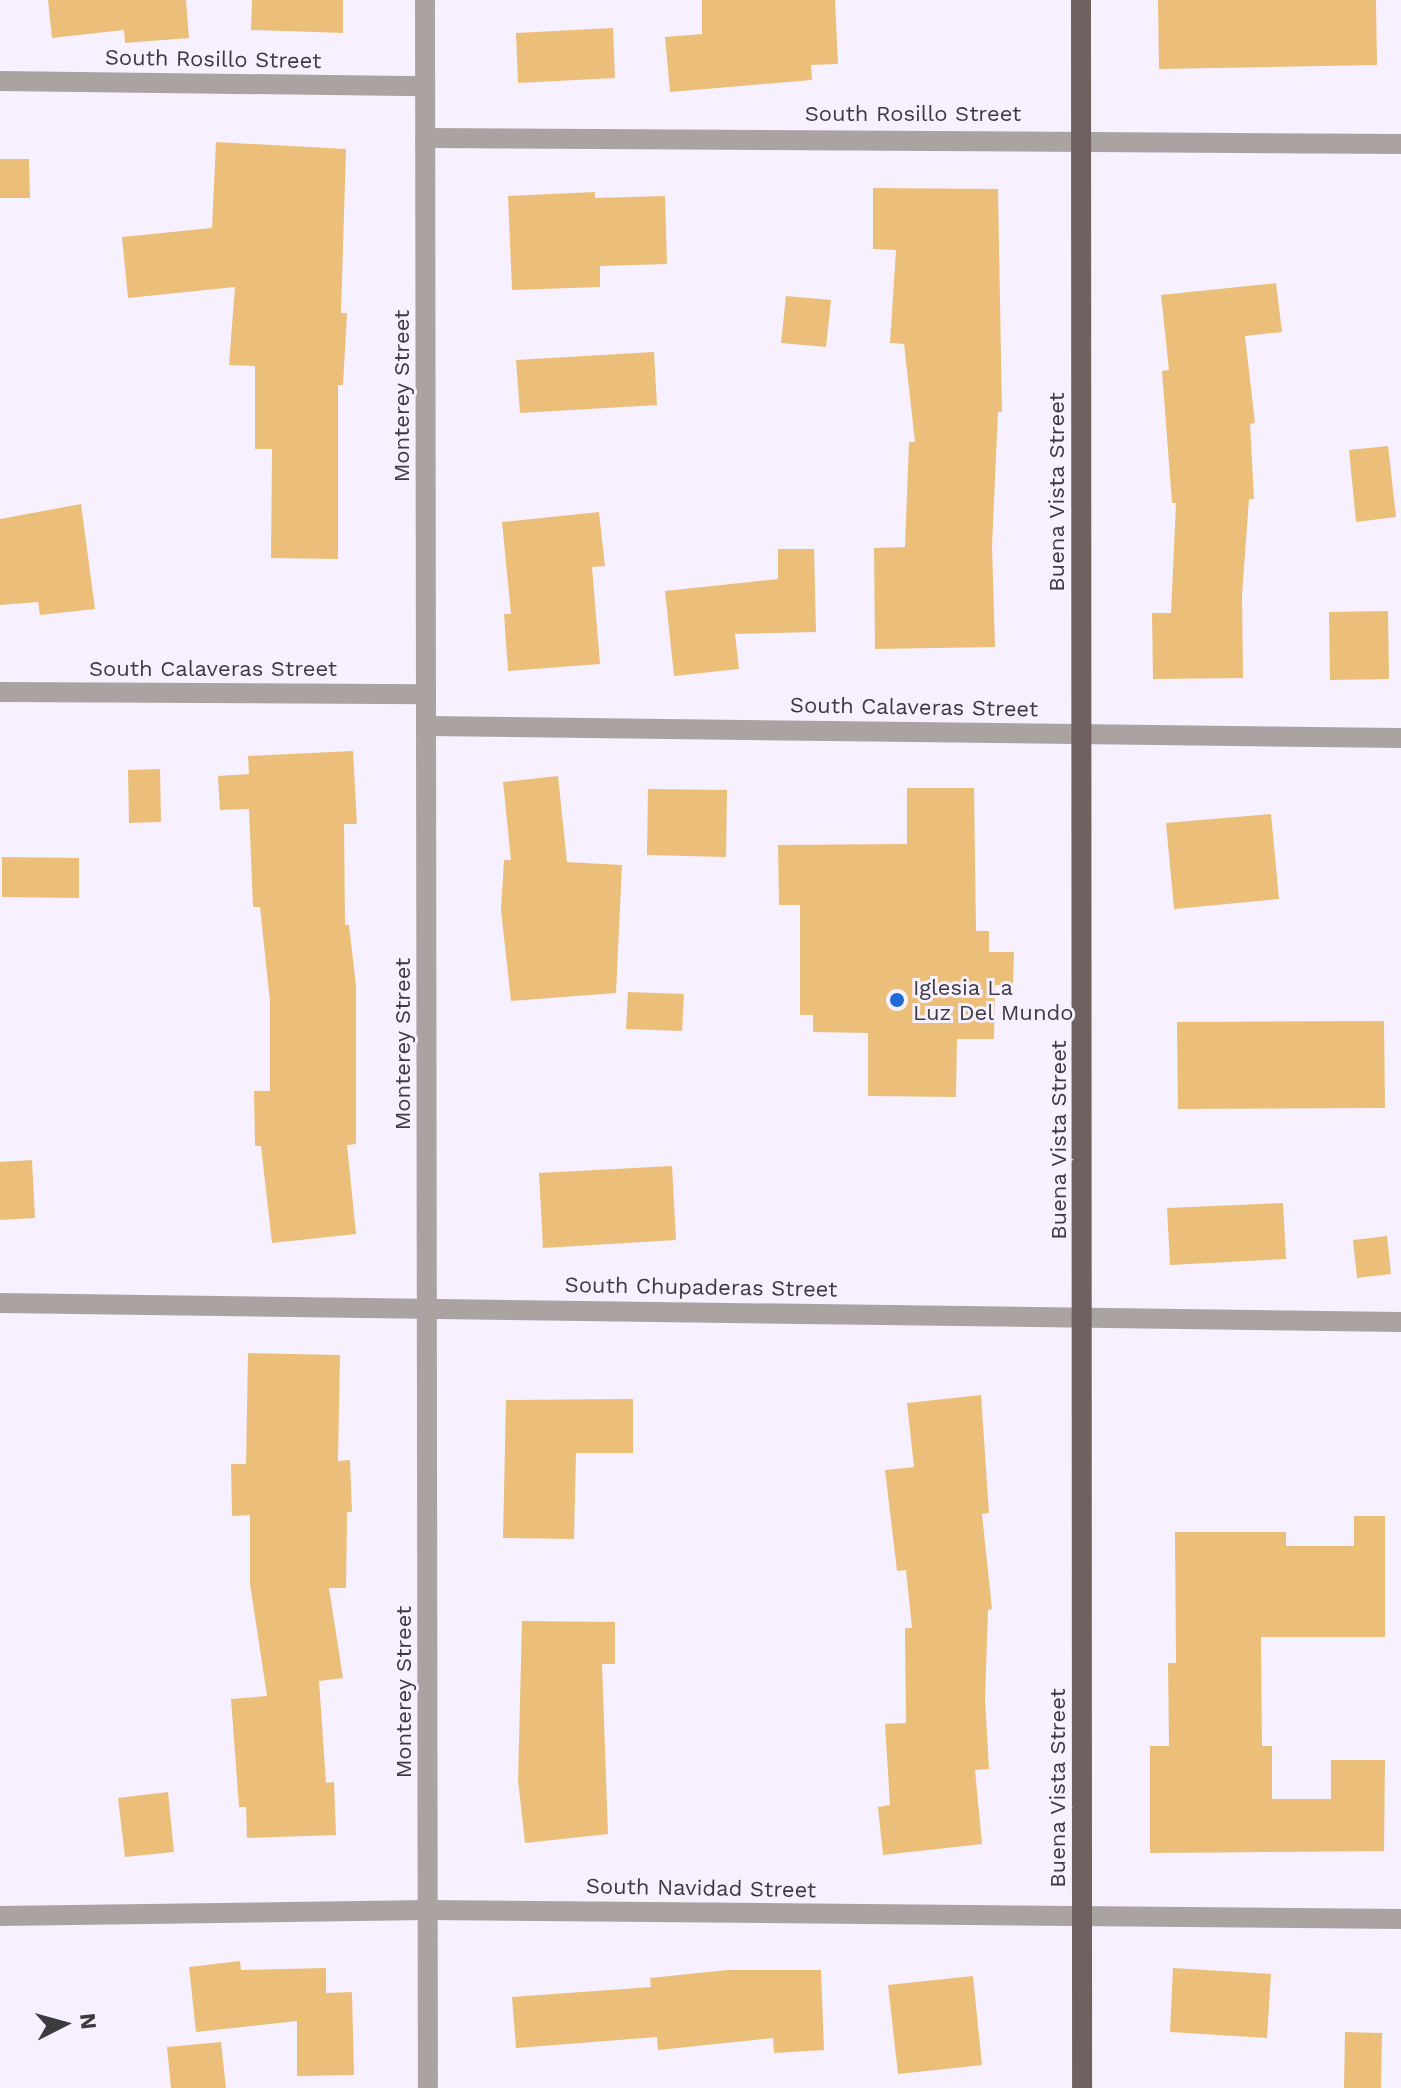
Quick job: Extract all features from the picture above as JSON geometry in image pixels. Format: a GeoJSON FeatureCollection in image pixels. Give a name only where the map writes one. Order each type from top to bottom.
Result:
{"type":"FeatureCollection","features":[{"type":"Feature","properties":{"kind":"main road","name":"Buena Vista Street"},"geometry":{"type":"LineString","coordinates":[[1081,0],[1082,2088]]}},
{"type":"Feature","properties":{"kind":"street","name":"Monterey Street"},"geometry":{"type":"LineString","coordinates":[[425,0],[428,2088]]}},
{"type":"Feature","properties":{"kind":"street","name":"South Rosillo Street"},"geometry":{"type":"LineString","coordinates":[[0,81],[425,86]]}},
{"type":"Feature","properties":{"kind":"street","name":"South Rosillo Street"},"geometry":{"type":"LineString","coordinates":[[425,138],[1081,139],[1401,144]]}},
{"type":"Feature","properties":{"kind":"street","name":"South Calaveras Street"},"geometry":{"type":"LineString","coordinates":[[0,692],[426,694]]}},
{"type":"Feature","properties":{"kind":"street","name":"South Calaveras Street"},"geometry":{"type":"LineString","coordinates":[[426,726],[1401,738]]}},
{"type":"Feature","properties":{"kind":"street","name":"South Chupaderas Street"},"geometry":{"type":"LineString","coordinates":[[0,1303],[427,1306],[1401,1322]]}},
{"type":"Feature","properties":{"kind":"street","name":"South Navidad Street"},"geometry":{"type":"LineString","coordinates":[[0,1916],[428,1910],[1401,1919]]}},
{"type":"Feature","properties":{"kind":"building"},"geometry":{"type":"Polygon","coordinates":[[[48,0],[186,0],[189,38],[125,43],[124,30],[52,38],[48,0]]]}},
{"type":"Feature","properties":{"kind":"building"},"geometry":{"type":"Polygon","coordinates":[[[252,0],[343,0],[343,33],[251,30],[252,0]]]}},
{"type":"Feature","properties":{"kind":"building"},"geometry":{"type":"Polygon","coordinates":[[[702,0],[835,0],[838,64],[811,65],[812,80],[670,92],[665,37],[702,34],[702,0]]]}},
{"type":"Feature","properties":{"kind":"building"},"geometry":{"type":"Polygon","coordinates":[[[1158,0],[1376,0],[1377,65],[1159,69],[1158,0]]]}},
{"type":"Feature","properties":{"kind":"building"},"geometry":{"type":"Polygon","coordinates":[[[613,28],[615,78],[518,83],[516,33],[613,28]]]}},
{"type":"Feature","properties":{"kind":"building"},"geometry":{"type":"Polygon","coordinates":[[[216,142],[346,149],[341,313],[347,313],[343,385],[338,385],[338,559],[271,558],[272,449],[255,449],[255,366],[229,365],[235,287],[128,298],[122,237],[212,228],[216,142]]]}},
{"type":"Feature","properties":{"kind":"building"},"geometry":{"type":"Polygon","coordinates":[[[0,159],[29,159],[30,198],[0,198],[0,159]]]}},
{"type":"Feature","properties":{"kind":"building"},"geometry":{"type":"Polygon","coordinates":[[[873,188],[998,189],[1002,412],[998,412],[992,546],[995,647],[875,649],[874,548],[905,547],[909,442],[915,442],[904,344],[890,343],[896,250],[873,249],[873,188]]]}},
{"type":"Feature","properties":{"kind":"building"},"geometry":{"type":"Polygon","coordinates":[[[595,192],[595,198],[665,196],[667,264],[600,266],[600,287],[512,290],[508,196],[595,192]]]}},
{"type":"Feature","properties":{"kind":"building"},"geometry":{"type":"Polygon","coordinates":[[[1276,283],[1282,332],[1245,336],[1255,423],[1250,424],[1254,499],[1249,499],[1242,595],[1243,678],[1153,679],[1152,613],[1171,613],[1176,503],[1172,503],[1162,371],[1169,370],[1161,295],[1276,283]]]}},
{"type":"Feature","properties":{"kind":"building"},"geometry":{"type":"Polygon","coordinates":[[[786,296],[831,300],[826,347],[781,343],[786,296]]]}},
{"type":"Feature","properties":{"kind":"building"},"geometry":{"type":"Polygon","coordinates":[[[654,352],[657,405],[520,413],[516,360],[654,352]]]}},
{"type":"Feature","properties":{"kind":"building"},"geometry":{"type":"Polygon","coordinates":[[[1388,446],[1396,517],[1356,522],[1349,450],[1388,446]]]}},
{"type":"Feature","properties":{"kind":"building"},"geometry":{"type":"Polygon","coordinates":[[[81,504],[95,609],[40,615],[38,602],[0,605],[0,519],[81,504]]]}},
{"type":"Feature","properties":{"kind":"building"},"geometry":{"type":"Polygon","coordinates":[[[599,512],[605,566],[592,567],[600,664],[508,671],[504,614],[511,614],[502,522],[599,512]]]}},
{"type":"Feature","properties":{"kind":"building"},"geometry":{"type":"Polygon","coordinates":[[[778,549],[814,549],[816,632],[735,634],[739,669],[674,676],[665,591],[778,579],[778,549]]]}},
{"type":"Feature","properties":{"kind":"building"},"geometry":{"type":"Polygon","coordinates":[[[1388,611],[1389,679],[1330,680],[1329,612],[1388,611]]]}},
{"type":"Feature","properties":{"kind":"building"},"geometry":{"type":"Polygon","coordinates":[[[353,751],[357,824],[344,824],[345,925],[349,925],[356,986],[356,1144],[347,1145],[356,1234],[272,1243],[261,1146],[255,1146],[254,1091],[270,1091],[270,1002],[260,907],[253,907],[249,809],[220,810],[218,776],[249,774],[248,756],[353,751]]]}},
{"type":"Feature","properties":{"kind":"building"},"geometry":{"type":"Polygon","coordinates":[[[160,769],[161,822],[129,823],[128,770],[160,769]]]}},
{"type":"Feature","properties":{"kind":"building"},"geometry":{"type":"Polygon","coordinates":[[[558,776],[567,862],[622,865],[616,993],[511,1001],[501,910],[504,860],[511,860],[503,782],[558,776]]]}},
{"type":"Feature","properties":{"kind":"building"},"geometry":{"type":"Polygon","coordinates":[[[907,788],[974,788],[976,931],[989,931],[989,952],[1014,952],[1013,985],[995,985],[994,1039],[957,1039],[956,1097],[868,1096],[868,1033],[813,1032],[813,1015],[800,1015],[800,905],[779,905],[778,845],[907,844],[907,788]]]}},
{"type":"Feature","properties":{"kind":"building"},"geometry":{"type":"Polygon","coordinates":[[[648,789],[727,790],[726,857],[647,855],[648,789]]]}},
{"type":"Feature","properties":{"kind":"building"},"geometry":{"type":"Polygon","coordinates":[[[1271,814],[1279,899],[1174,909],[1166,823],[1271,814]]]}},
{"type":"Feature","properties":{"kind":"building"},"geometry":{"type":"Polygon","coordinates":[[[2,857],[79,858],[79,898],[2,897],[2,857]]]}},
{"type":"Feature","properties":{"kind":"building"},"geometry":{"type":"Polygon","coordinates":[[[628,992],[684,994],[682,1031],[626,1029],[628,992]]]}},
{"type":"Feature","properties":{"kind":"building"},"geometry":{"type":"Polygon","coordinates":[[[1384,1021],[1385,1108],[1178,1109],[1177,1022],[1384,1021]]]}},
{"type":"Feature","properties":{"kind":"building"},"geometry":{"type":"Polygon","coordinates":[[[32,1160],[35,1218],[0,1220],[0,1162],[32,1160]]]}},
{"type":"Feature","properties":{"kind":"building"},"geometry":{"type":"Polygon","coordinates":[[[672,1166],[676,1240],[543,1248],[539,1173],[672,1166]]]}},
{"type":"Feature","properties":{"kind":"building"},"geometry":{"type":"Polygon","coordinates":[[[1283,1203],[1286,1259],[1170,1265],[1167,1208],[1283,1203]]]}},
{"type":"Feature","properties":{"kind":"building"},"geometry":{"type":"Polygon","coordinates":[[[1387,1236],[1391,1274],[1357,1278],[1353,1240],[1387,1236]]]}},
{"type":"Feature","properties":{"kind":"building"},"geometry":{"type":"Polygon","coordinates":[[[248,1353],[340,1355],[338,1461],[350,1460],[352,1512],[347,1512],[346,1588],[329,1588],[343,1678],[319,1681],[326,1783],[334,1782],[336,1835],[247,1838],[246,1807],[239,1807],[231,1699],[267,1696],[250,1584],[250,1515],[232,1516],[231,1464],[246,1464],[248,1353]]]}},
{"type":"Feature","properties":{"kind":"building"},"geometry":{"type":"Polygon","coordinates":[[[981,1395],[989,1513],[982,1514],[992,1609],[988,1610],[985,1699],[989,1769],[975,1770],[982,1844],[883,1855],[878,1807],[890,1805],[885,1724],[906,1723],[905,1628],[912,1628],[906,1570],[897,1571],[885,1470],[914,1467],[907,1403],[981,1395]]]}},
{"type":"Feature","properties":{"kind":"building"},"geometry":{"type":"Polygon","coordinates":[[[633,1399],[633,1453],[576,1453],[574,1539],[503,1538],[506,1400],[633,1399]]]}},
{"type":"Feature","properties":{"kind":"building"},"geometry":{"type":"Polygon","coordinates":[[[1354,1516],[1385,1516],[1385,1637],[1261,1637],[1262,1746],[1272,1746],[1272,1799],[1331,1799],[1331,1760],[1385,1760],[1384,1851],[1150,1853],[1150,1746],[1169,1746],[1168,1663],[1176,1663],[1175,1532],[1286,1532],[1286,1546],[1354,1546],[1354,1516]]]}},
{"type":"Feature","properties":{"kind":"building"},"geometry":{"type":"Polygon","coordinates":[[[522,1621],[615,1622],[615,1664],[602,1664],[608,1834],[525,1843],[518,1780],[522,1621]]]}},
{"type":"Feature","properties":{"kind":"building"},"geometry":{"type":"Polygon","coordinates":[[[168,1792],[174,1852],[125,1857],[118,1798],[168,1792]]]}},
{"type":"Feature","properties":{"kind":"building"},"geometry":{"type":"Polygon","coordinates":[[[240,1961],[241,1970],[326,1968],[326,1993],[352,1992],[354,2075],[297,2076],[297,2021],[196,2032],[189,1967],[240,1961]]]}},
{"type":"Feature","properties":{"kind":"building"},"geometry":{"type":"Polygon","coordinates":[[[1173,1968],[1271,1974],[1267,2038],[1170,2032],[1173,1968]]]}},
{"type":"Feature","properties":{"kind":"building"},"geometry":{"type":"Polygon","coordinates":[[[727,1970],[821,1970],[824,2050],[774,2053],[773,2038],[658,2050],[657,2037],[516,2048],[512,1997],[651,1987],[650,1978],[727,1970]]]}},
{"type":"Feature","properties":{"kind":"building"},"geometry":{"type":"Polygon","coordinates":[[[973,1976],[982,2065],[898,2074],[888,1985],[973,1976]]]}},
{"type":"Feature","properties":{"kind":"building"},"geometry":{"type":"Polygon","coordinates":[[[1345,2032],[1382,2033],[1381,2088],[1344,2088],[1345,2032]]]}},
{"type":"Feature","properties":{"kind":"building"},"geometry":{"type":"Polygon","coordinates":[[[221,2042],[226,2088],[171,2088],[167,2047],[221,2042]]]}},
{"type":"Feature","properties":{"kind":"place","name":"Iglesia La Luz Del Mundo"},"geometry":{"type":"Point","coordinates":[897,1000]}}]}
